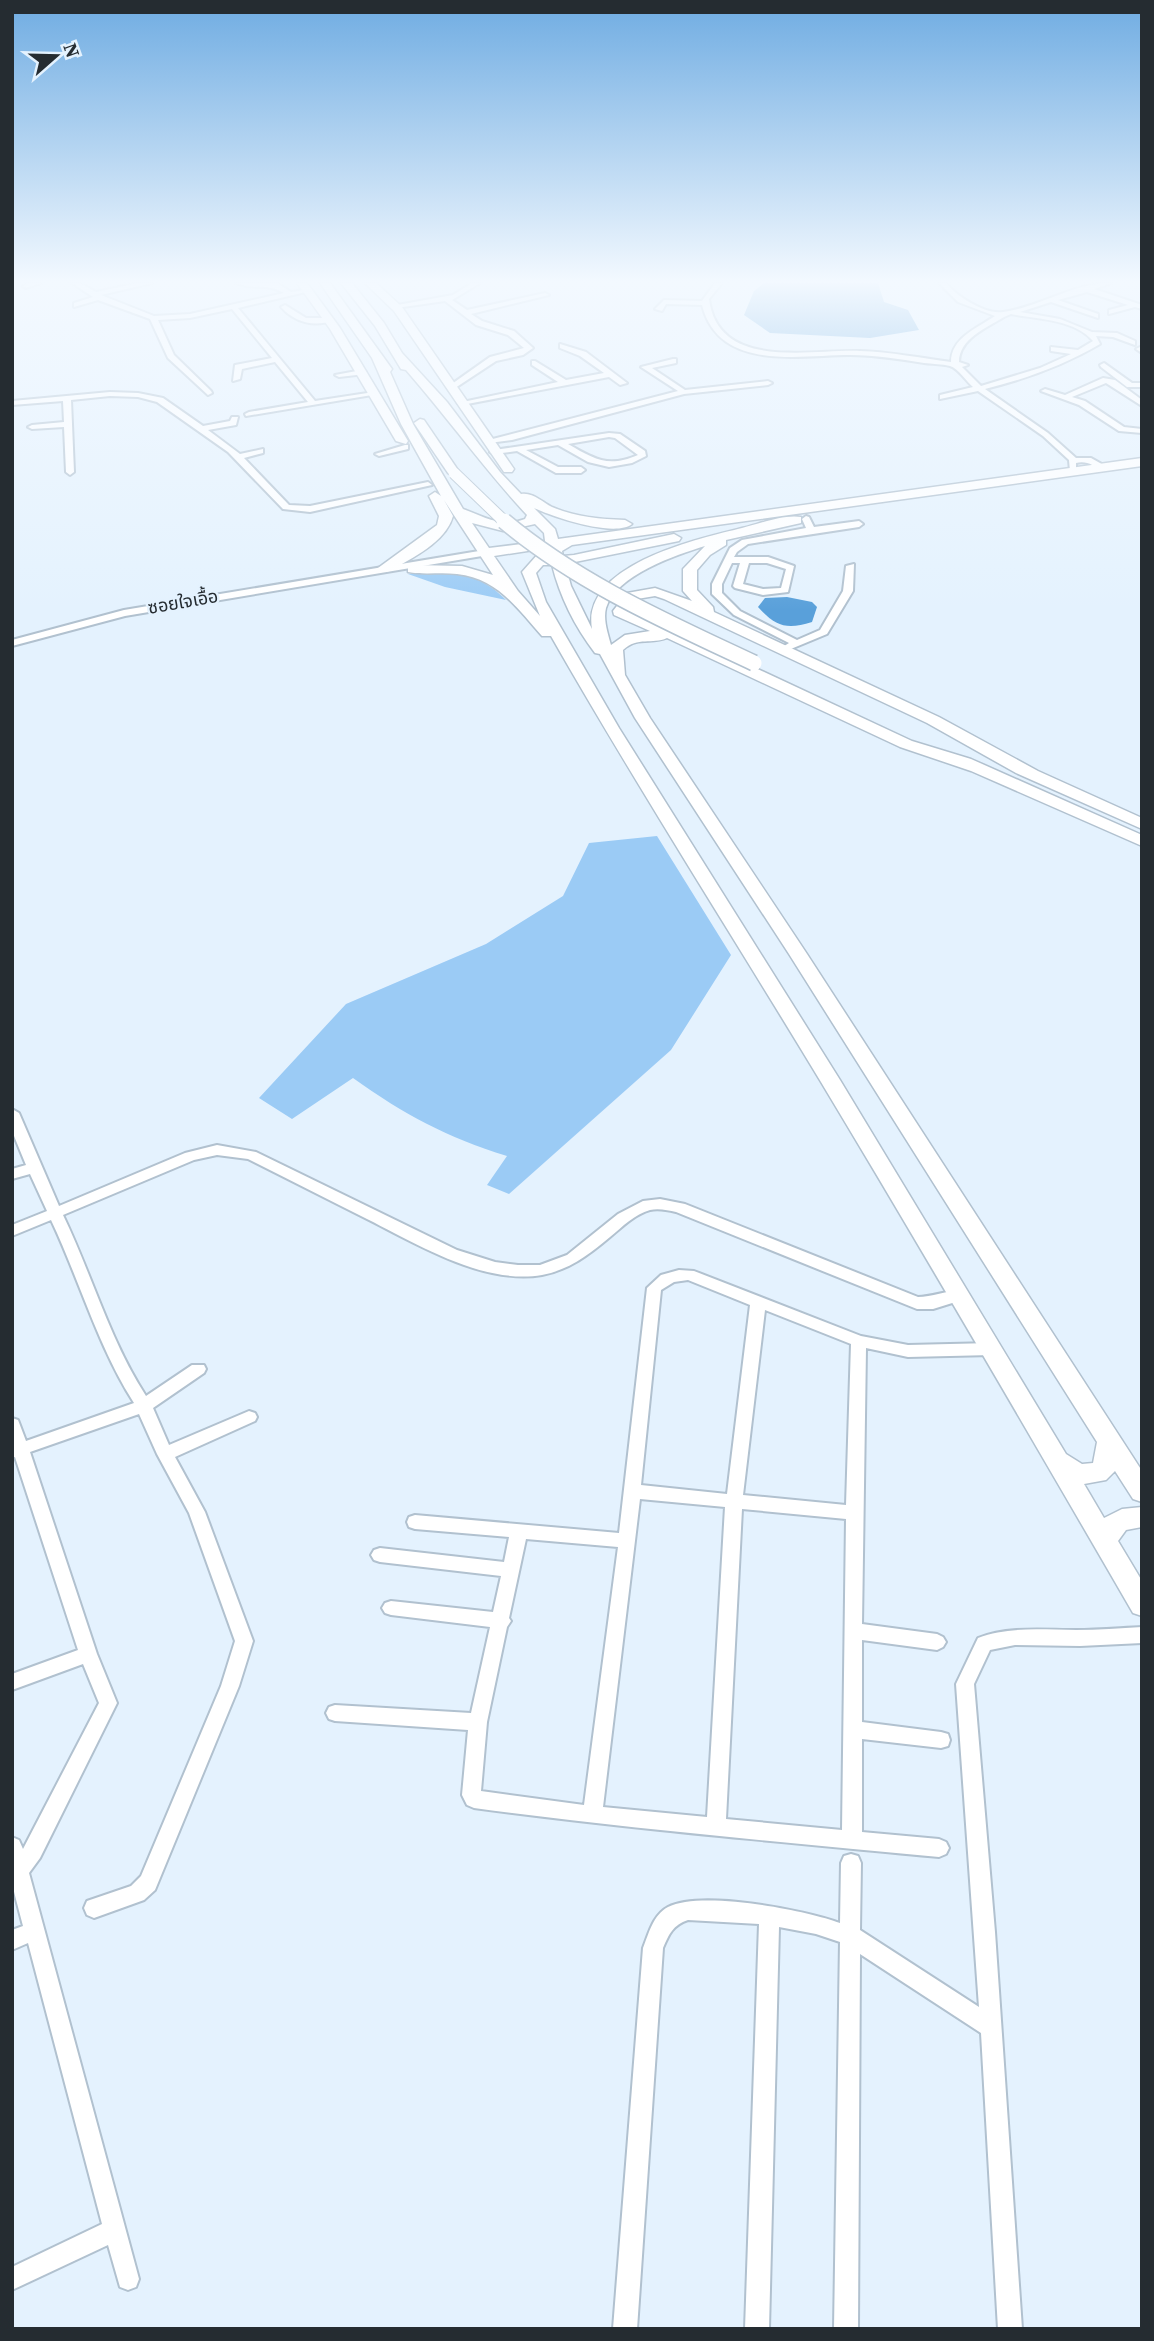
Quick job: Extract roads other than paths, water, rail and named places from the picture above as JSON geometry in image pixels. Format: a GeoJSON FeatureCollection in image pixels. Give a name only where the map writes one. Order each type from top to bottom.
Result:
{"type":"FeatureCollection","features":[{"type":"Feature","properties":{"kind":"main road"},"geometry":{"type":"LineString","coordinates":[[385,568],[412,552],[443,527],[446,516],[425,481],[391,392]]}},
{"type":"Feature","properties":{"kind":"main road"},"geometry":{"type":"LineString","coordinates":[[401,392],[454,473],[511,529],[564,566],[611,594],[754,663],[1142,841]]}},
{"type":"Feature","properties":{"kind":"main road"},"geometry":{"type":"LineString","coordinates":[[420,392],[432,415]]}},
{"type":"Feature","properties":{"kind":"main road"},"geometry":{"type":"LineString","coordinates":[[432,392],[496,475],[532,507],[598,523],[681,525]]}},
{"type":"Feature","properties":{"kind":"main road"},"geometry":{"type":"LineString","coordinates":[[455,392],[550,532],[550,555],[564,586],[587,633],[621,680]]}},
{"type":"Feature","properties":{"kind":"main road"},"geometry":{"type":"LineString","coordinates":[[374,394],[472,531],[496,553],[513,593]]}},
{"type":"Feature","properties":{"kind":"main road"},"geometry":{"type":"LineString","coordinates":[[461,458],[484,486],[551,544],[621,585],[745,646],[1142,824]]}},
{"type":"Feature","properties":{"kind":"main road"},"geometry":{"type":"LineString","coordinates":[[1142,462],[1103,467],[1077,463],[569,541],[532,567],[529,576],[539,602],[629,759],[821,1065],[1142,1605]]}},
{"type":"Feature","properties":{"kind":"main road"},"geometry":{"type":"LineString","coordinates":[[1142,474],[734,533],[678,550],[631,573],[604,599],[598,615],[600,639],[650,729],[894,1103],[1142,1492]]}},
{"type":"Feature","properties":{"kind":"main road"},"geometry":{"type":"LineString","coordinates":[[437,498],[483,524],[502,528],[530,522],[532,507]]}},
{"type":"Feature","properties":{"kind":"main road"},"geometry":{"type":"LineString","coordinates":[[496,553],[532,533],[536,524],[532,507]]}},
{"type":"Feature","properties":{"kind":"main road"},"geometry":{"type":"LineString","coordinates":[[496,553],[550,555],[658,541],[714,530],[804,523]]}},
{"type":"Feature","properties":{"kind":"main road"},"geometry":{"type":"LineString","coordinates":[[472,531],[496,553],[550,555],[640,547],[658,541]]}},
{"type":"Feature","properties":{"kind":"main road"},"geometry":{"type":"LineString","coordinates":[[723,620],[690,591],[690,569],[705,552],[734,533]]}},
{"type":"Feature","properties":{"kind":"main road"},"geometry":{"type":"LineString","coordinates":[[597,538],[590,540],[589,544],[612,547]]}},
{"type":"Feature","properties":{"kind":"main road"},"geometry":{"type":"LineString","coordinates":[[413,569],[473,570],[488,575],[513,593],[567,651]]}},
{"type":"Feature","properties":{"kind":"main road"},"geometry":{"type":"LineString","coordinates":[[979,768],[906,744],[667,632],[629,620],[621,615],[620,611],[632,596],[655,592],[789,646],[1033,775]]}},
{"type":"Feature","properties":{"kind":"main road"},"geometry":{"type":"LineString","coordinates":[[567,651],[573,632],[587,633]]}},
{"type":"Feature","properties":{"kind":"main road"},"geometry":{"type":"LineString","coordinates":[[621,680],[616,649],[622,641],[643,634],[686,643]]}},
{"type":"Feature","properties":{"kind":"main road"},"geometry":{"type":"LineString","coordinates":[[1056,1460],[1075,1474],[1095,1475],[1104,1469],[1109,1442]]}},
{"type":"Feature","properties":{"kind":"main road"},"geometry":{"type":"LineString","coordinates":[[1104,1544],[1108,1530],[1115,1521],[1142,1517]]}},
{"type":"Feature","properties":{"kind":"street"},"geometry":{"type":"LineString","coordinates":[[303,392],[313,404]]}},
{"type":"Feature","properties":{"kind":"street"},"geometry":{"type":"LineString","coordinates":[[462,402],[515,392]]}},
{"type":"Feature","properties":{"kind":"street"},"geometry":{"type":"LineString","coordinates":[[492,446],[512,438],[683,392]]}},
{"type":"Feature","properties":{"kind":"street"},"geometry":{"type":"LineString","coordinates":[[943,397],[964,392]]}},
{"type":"Feature","properties":{"kind":"street"},"geometry":{"type":"LineString","coordinates":[[989,392],[1058,435],[1077,463]]}},
{"type":"Feature","properties":{"kind":"street"},"geometry":{"type":"LineString","coordinates":[[1049,392],[1082,403],[1122,429],[1142,431]]}},
{"type":"Feature","properties":{"kind":"street"},"geometry":{"type":"LineString","coordinates":[[1066,397],[1077,392]]}},
{"type":"Feature","properties":{"kind":"street"},"geometry":{"type":"LineString","coordinates":[[12,404],[110,394],[152,397],[168,405],[239,457],[286,507],[310,509],[425,481]]}},
{"type":"Feature","properties":{"kind":"street"},"geometry":{"type":"LineString","coordinates":[[249,414],[374,394]]}},
{"type":"Feature","properties":{"kind":"street"},"geometry":{"type":"LineString","coordinates":[[67,398],[69,472]]}},
{"type":"Feature","properties":{"kind":"street"},"geometry":{"type":"LineString","coordinates":[[201,429],[233,423],[235,419]]}},
{"type":"Feature","properties":{"kind":"street"},"geometry":{"type":"LineString","coordinates":[[32,427],[69,424]]}},
{"type":"Feature","properties":{"kind":"street"},"geometry":{"type":"LineString","coordinates":[[492,446],[519,449],[610,435],[617,436],[642,453],[642,456],[604,466],[561,443]]}},
{"type":"Feature","properties":{"kind":"street"},"geometry":{"type":"LineString","coordinates":[[379,454],[410,443]]}},
{"type":"Feature","properties":{"kind":"street"},"geometry":{"type":"LineString","coordinates":[[519,449],[556,470],[581,470]]}},
{"type":"Feature","properties":{"kind":"street"},"geometry":{"type":"LineString","coordinates":[[239,457],[260,451]]}},
{"type":"Feature","properties":{"kind":"street"},"geometry":{"type":"LineString","coordinates":[[851,566],[848,591],[824,632],[789,646],[728,607],[717,594],[717,584],[727,561],[733,550],[745,542],[804,523],[859,524]]}},
{"type":"Feature","properties":{"kind":"street"},"geometry":{"type":"LineString","coordinates":[[356,574],[496,553]]}},
{"type":"Feature","properties":{"kind":"street"},"geometry":{"type":"LineString","coordinates":[[356,574],[413,569],[496,553]]}},
{"type":"Feature","properties":{"kind":"street"},"geometry":{"type":"LineString","coordinates":[[717,584],[763,592],[785,590],[791,568],[782,562],[727,561]]}},
{"type":"Feature","properties":{"kind":"street"},"geometry":{"type":"LineString","coordinates":[[738,586],[745,562]]}},
{"type":"Feature","properties":{"kind":"street","name":"ซอยใจเอื้อ"},"geometry":{"type":"LineString","coordinates":[[12,643],[150,608],[356,574]]}},
{"type":"Feature","properties":{"kind":"street"},"geometry":{"type":"LineString","coordinates":[[12,1113],[34,1168],[56,1211],[121,1370],[144,1406],[165,1454],[197,1512],[244,1641],[230,1686],[148,1883],[137,1893],[93,1908]]}},
{"type":"Feature","properties":{"kind":"street"},"geometry":{"type":"LineString","coordinates":[[12,1231],[169,1164],[217,1150],[251,1155],[447,1251],[472,1262],[514,1271],[542,1270],[559,1264],[592,1247],[633,1211],[648,1205],[663,1204],[680,1208],[917,1303],[933,1303],[960,1295]]}},
{"type":"Feature","properties":{"kind":"street"},"geometry":{"type":"LineString","coordinates":[[12,1174],[34,1168]]}},
{"type":"Feature","properties":{"kind":"street"},"geometry":{"type":"LineString","coordinates":[[592,1815],[627,1541],[654,1288],[662,1280],[674,1275],[688,1275],[859,1341],[908,1351],[992,1349]]}},
{"type":"Feature","properties":{"kind":"street"},"geometry":{"type":"LineString","coordinates":[[716,1826],[734,1503],[758,1302]]}},
{"type":"Feature","properties":{"kind":"street"},"geometry":{"type":"LineString","coordinates":[[852,1841],[854,1513],[859,1341]]}},
{"type":"Feature","properties":{"kind":"street"},"geometry":{"type":"LineString","coordinates":[[17,1451],[144,1406],[198,1369]]}},
{"type":"Feature","properties":{"kind":"street"},"geometry":{"type":"LineString","coordinates":[[165,1454],[249,1417]]}},
{"type":"Feature","properties":{"kind":"street"},"geometry":{"type":"LineString","coordinates":[[12,1424],[17,1451],[88,1654],[108,1703],[107,1710],[33,1852],[19,1871]]}},
{"type":"Feature","properties":{"kind":"street"},"geometry":{"type":"LineString","coordinates":[[631,1491],[854,1513]]}},
{"type":"Feature","properties":{"kind":"street"},"geometry":{"type":"LineString","coordinates":[[415,1522],[627,1541]]}},
{"type":"Feature","properties":{"kind":"street"},"geometry":{"type":"LineString","coordinates":[[519,1531],[502,1621],[478,1722],[471,1794],[474,1798],[478,1801],[592,1815],[939,1848]]}},
{"type":"Feature","properties":{"kind":"street"},"geometry":{"type":"LineString","coordinates":[[380,1555],[512,1570]]}},
{"type":"Feature","properties":{"kind":"street"},"geometry":{"type":"LineString","coordinates":[[391,1608],[502,1621]]}},
{"type":"Feature","properties":{"kind":"street"},"geometry":{"type":"LineString","coordinates":[[854,1631],[937,1642]]}},
{"type":"Feature","properties":{"kind":"street"},"geometry":{"type":"LineString","coordinates":[[1010,2329],[965,1684],[984,1643],[1015,1637],[1142,1635]]}},
{"type":"Feature","properties":{"kind":"street"},"geometry":{"type":"LineString","coordinates":[[12,1682],[88,1654]]}},
{"type":"Feature","properties":{"kind":"street"},"geometry":{"type":"LineString","coordinates":[[335,1713],[478,1722]]}},
{"type":"Feature","properties":{"kind":"street"},"geometry":{"type":"LineString","coordinates":[[852,1729],[941,1740]]}},
{"type":"Feature","properties":{"kind":"street"},"geometry":{"type":"LineString","coordinates":[[12,1846],[128,2279]]}},
{"type":"Feature","properties":{"kind":"street"},"geometry":{"type":"LineString","coordinates":[[846,2329],[850,1863]]}},
{"type":"Feature","properties":{"kind":"street"},"geometry":{"type":"LineString","coordinates":[[625,2329],[653,1948],[662,1926],[673,1915],[688,1910],[769,1915],[816,1924],[851,1936],[991,2027]]}},
{"type":"Feature","properties":{"kind":"street"},"geometry":{"type":"LineString","coordinates":[[757,2329],[769,1915]]}},
{"type":"Feature","properties":{"kind":"street"},"geometry":{"type":"LineString","coordinates":[[12,1940],[34,1931]]}},
{"type":"Feature","properties":{"kind":"street"},"geometry":{"type":"LineString","coordinates":[[12,2279],[116,2229]]}}]}
